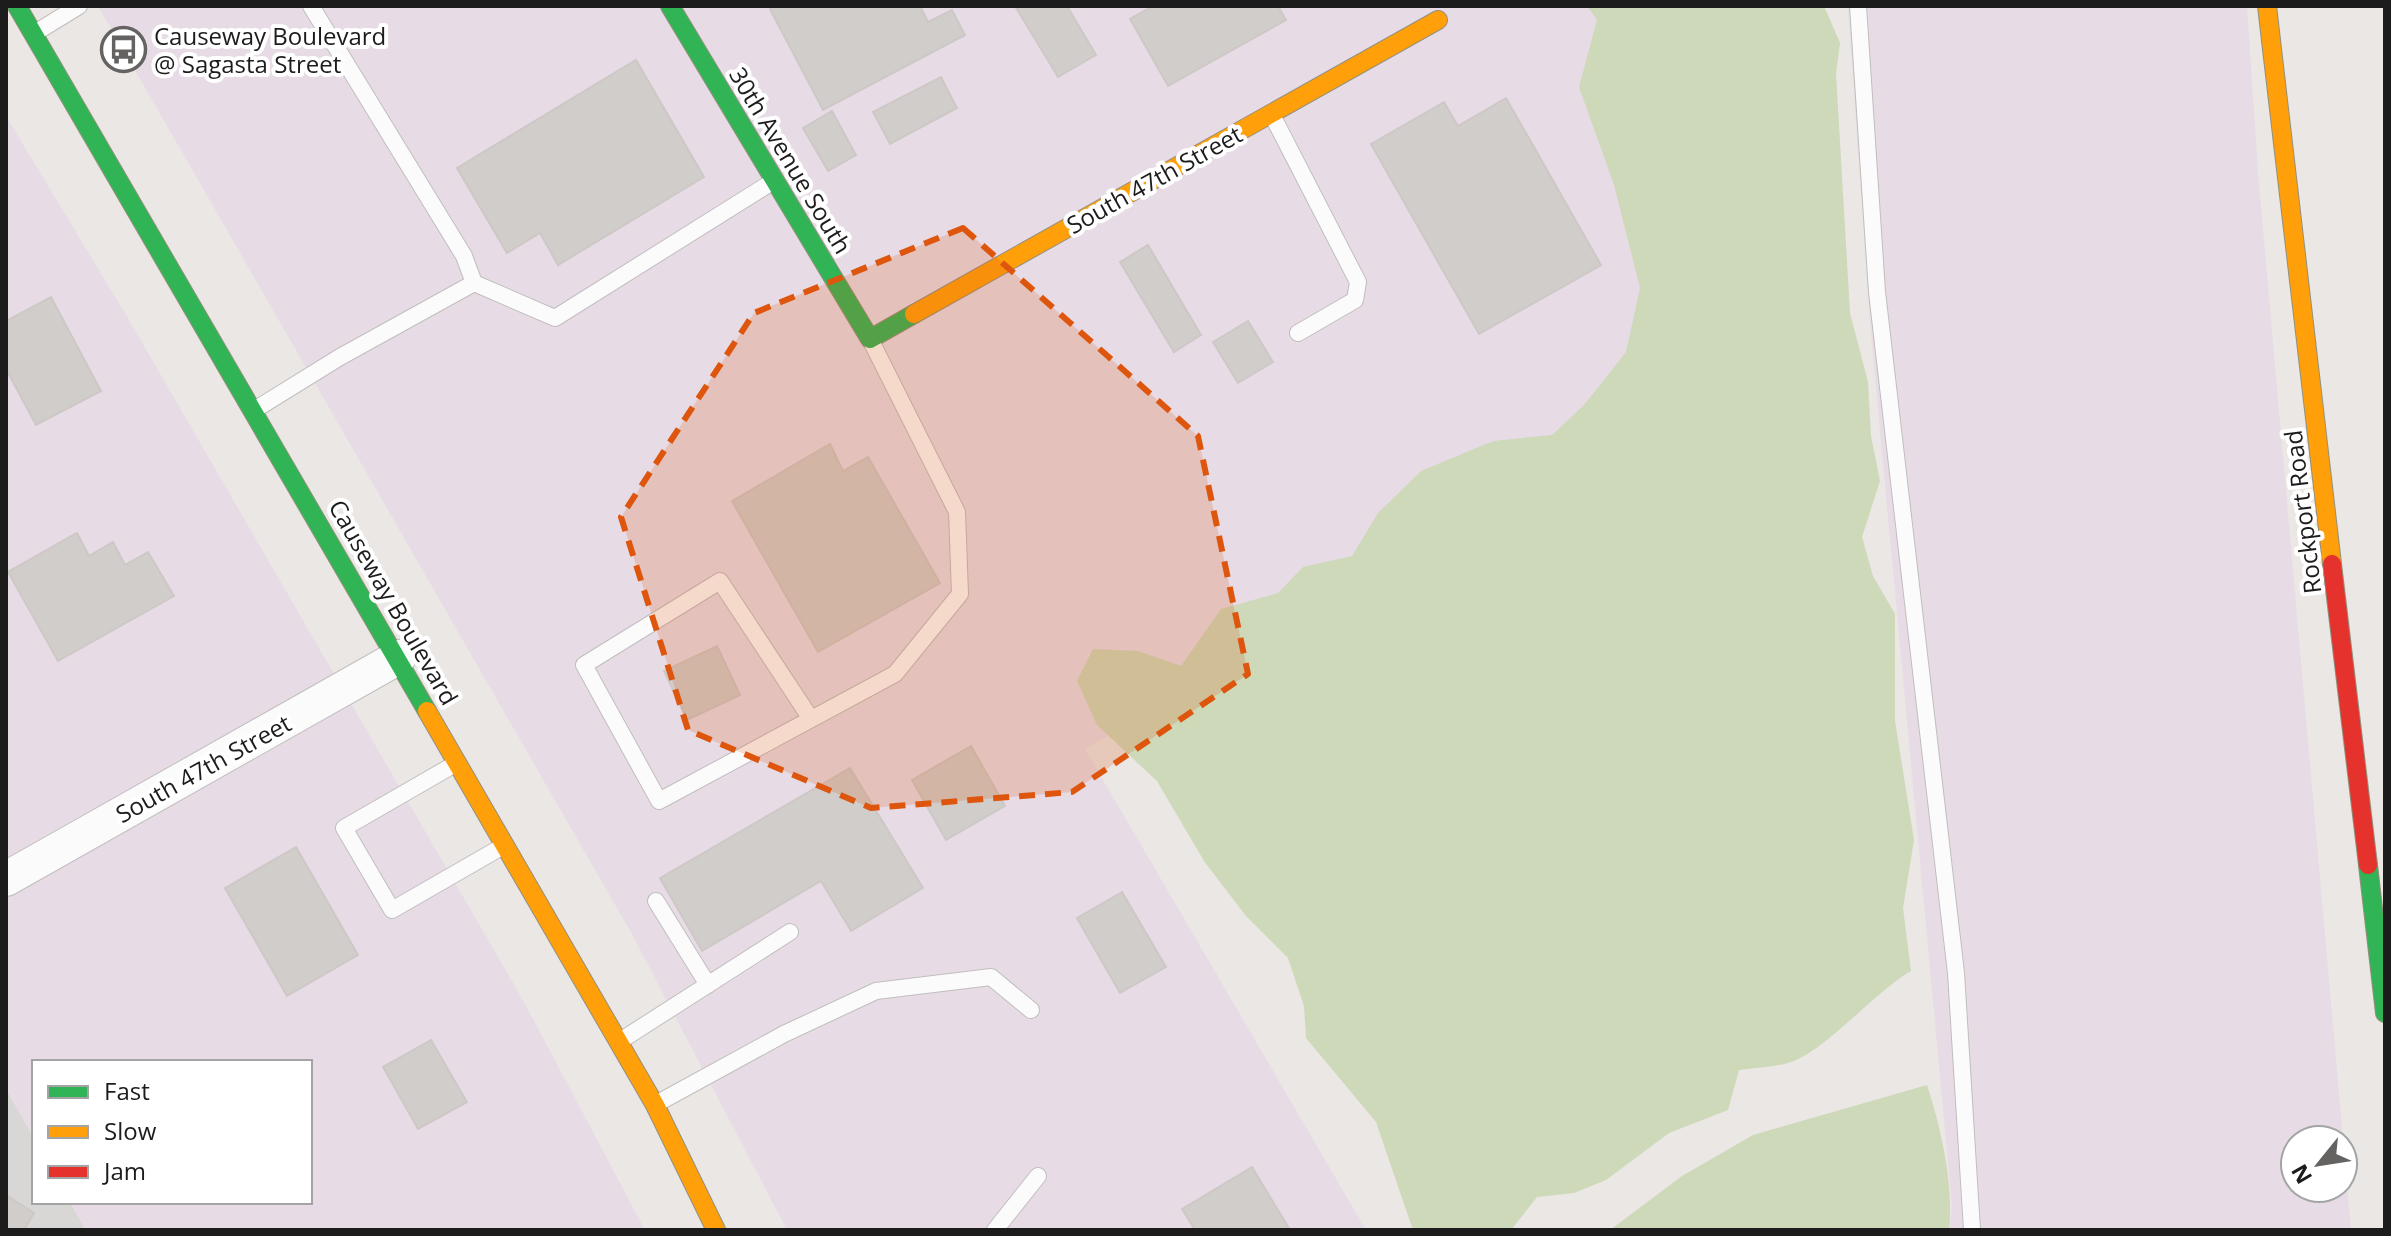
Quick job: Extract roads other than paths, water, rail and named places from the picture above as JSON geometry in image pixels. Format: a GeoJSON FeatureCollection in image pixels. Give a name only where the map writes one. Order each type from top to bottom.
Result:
{"type":"FeatureCollection","features":[{"type":"Feature","properties":{"kind":"street","name":"Causeway Boulevard"},"geometry":{"type":"LineString","coordinates":[[17,6],[460,762],[655,1105],[716,1230]]}},
{"type":"Feature","properties":{"kind":"street","name":"30th Avenue South"},"geometry":{"type":"LineString","coordinates":[[670,6],[870,339]]}},
{"type":"Feature","properties":{"kind":"street","name":"Rockport Road"},"geometry":{"type":"LineString","coordinates":[[2267,6],[2385,1013]]}},
{"type":"Feature","properties":{"kind":"street","name":"South 47th Street"},"geometry":{"type":"LineString","coordinates":[[870,339],[1438,20]]}},
{"type":"Feature","properties":{"kind":"street","name":"South 47th Street"},"geometry":{"type":"LineString","coordinates":[[6,879],[399,657]]}},
{"type":"Feature","properties":{"kind":"lane"},"geometry":{"type":"LineString","coordinates":[[33,34],[79,6]]}},
{"type":"Feature","properties":{"kind":"lane"},"geometry":{"type":"LineString","coordinates":[[311,6],[464,256],[474,283],[555,318],[775,180]]}},
{"type":"Feature","properties":{"kind":"lane"},"geometry":{"type":"LineString","coordinates":[[1858,6],[1877,292],[1956,973],[1972,1230]]}},
{"type":"Feature","properties":{"kind":"lane"},"geometry":{"type":"LineString","coordinates":[[1271,113],[1311,184],[1358,282],[1355,300],[1298,333]]}},
{"type":"Feature","properties":{"kind":"lane"},"geometry":{"type":"LineString","coordinates":[[254,410],[340,357],[474,283]]}},
{"type":"Feature","properties":{"kind":"lane"},"geometry":{"type":"LineString","coordinates":[[811,719],[720,581],[584,665],[659,801],[895,674],[960,594],[957,512],[870,339]]}},
{"type":"Feature","properties":{"kind":"lane"},"geometry":{"type":"LineString","coordinates":[[460,762],[344,828],[392,910],[506,844]]}},
{"type":"Feature","properties":{"kind":"lane"},"geometry":{"type":"LineString","coordinates":[[656,901],[708,985]]}},
{"type":"Feature","properties":{"kind":"lane"},"geometry":{"type":"LineString","coordinates":[[618,1042],[790,932]]}},
{"type":"Feature","properties":{"kind":"lane"},"geometry":{"type":"LineString","coordinates":[[655,1105],[784,1034],[876,991],[991,977],[1031,1010]]}},
{"type":"Feature","properties":{"kind":"lane"},"geometry":{"type":"LineString","coordinates":[[995,1230],[1038,1176]]}},
{"type":"Feature","properties":{"kind":"place","name":"Causeway Boulevard @ Sagasta Street"},"geometry":{"type":"Point","coordinates":[123,49]}}]}
